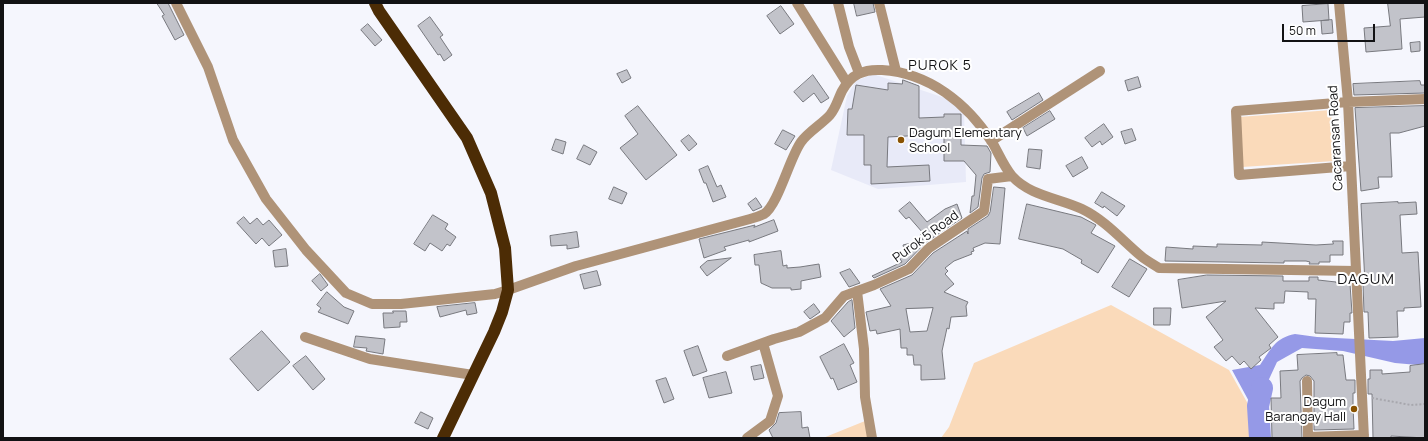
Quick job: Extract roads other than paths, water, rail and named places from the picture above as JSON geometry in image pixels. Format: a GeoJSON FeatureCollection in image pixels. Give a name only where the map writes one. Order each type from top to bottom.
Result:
{"type":"FeatureCollection","features":[{"type":"Feature","properties":{"kind":"highway"},"geometry":{"type":"LineString","coordinates":[[375,3],[467,138],[492,200],[505,248],[508,290],[494,332],[443,438]]}},
{"type":"Feature","properties":{"kind":"street"},"geometry":{"type":"LineString","coordinates":[[176,3],[208,67],[233,140],[266,199],[306,250],[346,293],[372,304],[401,304],[495,294],[576,266],[644,249],[764,214],[770,209],[802,142],[835,108],[846,83],[853,76],[872,70],[896,71],[926,81],[948,94],[971,113],[991,141],[1012,176],[1032,191],[1082,209],[1108,226],[1142,257],[1159,268],[1356,271]]}},
{"type":"Feature","properties":{"kind":"street"},"geometry":{"type":"LineString","coordinates":[[797,3],[846,83]]}},
{"type":"Feature","properties":{"kind":"street"},"geometry":{"type":"LineString","coordinates":[[838,3],[849,47],[859,73]]}},
{"type":"Feature","properties":{"kind":"street"},"geometry":{"type":"LineString","coordinates":[[879,3],[896,71]]}},
{"type":"Feature","properties":{"kind":"street","name":"Cacaransan Road"},"geometry":{"type":"LineString","coordinates":[[1339,3],[1348,102],[1364,436]]}},
{"type":"Feature","properties":{"kind":"street"},"geometry":{"type":"LineString","coordinates":[[991,141],[1100,71]]}},
{"type":"Feature","properties":{"kind":"street"},"geometry":{"type":"LineString","coordinates":[[1351,166],[1239,175],[1236,111],[1348,102],[1425,99]]}},
{"type":"Feature","properties":{"kind":"street","name":"Purok 5 Road"},"geometry":{"type":"LineString","coordinates":[[727,356],[806,329],[825,318],[844,296],[909,268],[929,248],[984,211],[988,179],[1012,176]]}},
{"type":"Feature","properties":{"kind":"street"},"geometry":{"type":"LineString","coordinates":[[858,291],[864,349],[865,397],[872,438]]}},
{"type":"Feature","properties":{"kind":"street"},"geometry":{"type":"LineString","coordinates":[[305,337],[370,359],[473,375]]}},
{"type":"Feature","properties":{"kind":"street"},"geometry":{"type":"LineString","coordinates":[[747,438],[770,421],[778,396],[763,343]]}},
{"type":"Feature","properties":{"kind":"street"},"geometry":{"type":"LineString","coordinates":[[1307,381],[1308,437],[1364,436]]}},
{"type":"Feature","properties":{"kind":"water"},"geometry":{"type":"Polygon","coordinates":[[[1295,334],[1317,337],[1393,341],[1425,338],[1425,363],[1418,365],[1395,363],[1343,351],[1302,348],[1277,362],[1264,390],[1258,418],[1232,370],[1260,365],[1278,341],[1295,334]]]}},
{"type":"Feature","properties":{"kind":"waterway"},"geometry":{"type":"LineString","coordinates":[[1260,438],[1258,406],[1262,388]]}},
{"type":"Feature","properties":{"kind":"place","name":"Dagum Elementary School"},"geometry":{"type":"Point","coordinates":[901,140]}},
{"type":"Feature","properties":{"kind":"place","name":"Dagum Barangay Hall"},"geometry":{"type":"Point","coordinates":[1354,409]}},
{"type":"Feature","properties":{"kind":"district","name":"PUROK 5"},"geometry":{"type":"Point","coordinates":[940,66]}},
{"type":"Feature","properties":{"kind":"district","name":"DAGUM"},"geometry":{"type":"Point","coordinates":[1366,280]}}]}
